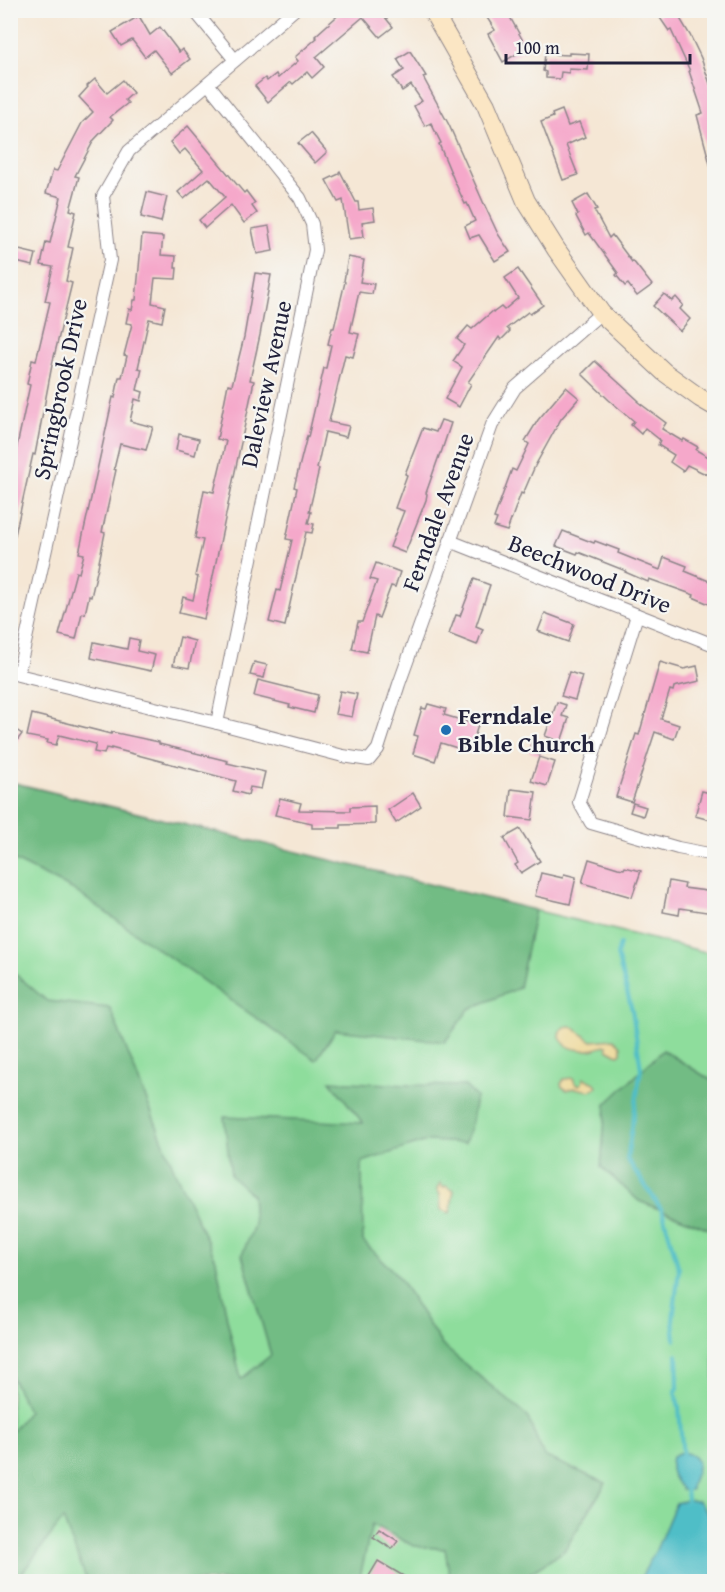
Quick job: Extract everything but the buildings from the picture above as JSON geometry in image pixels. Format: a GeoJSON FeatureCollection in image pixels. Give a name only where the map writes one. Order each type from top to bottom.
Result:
{"type":"FeatureCollection","features":[{"type":"Feature","properties":{"kind":"street"},"geometry":{"type":"LineString","coordinates":[[194,10],[235,60]]}},
{"type":"Feature","properties":{"kind":"street","name":"Springbrook Drive"},"geometry":{"type":"LineString","coordinates":[[294,10],[129,151],[103,196],[110,261],[18,675],[342,756],[369,760]]}},
{"type":"Feature","properties":{"kind":"street"},"geometry":{"type":"LineString","coordinates":[[432,10],[486,105],[526,201],[601,313],[664,372],[714,406]]}},
{"type":"Feature","properties":{"kind":"street","name":"Daleview Avenue"},"geometry":{"type":"LineString","coordinates":[[209,85],[300,198],[312,224],[315,250],[217,723]]}},
{"type":"Feature","properties":{"kind":"street","name":"Ferndale Avenue"},"geometry":{"type":"LineString","coordinates":[[369,760],[378,748],[492,425],[515,388],[601,313]]}},
{"type":"Feature","properties":{"kind":"street","name":"Beechwood Drive"},"geometry":{"type":"LineString","coordinates":[[450,541],[714,645]]}},
{"type":"Feature","properties":{"kind":"street"},"geometry":{"type":"LineString","coordinates":[[637,615],[579,802],[591,823],[678,848],[714,855]]}},
{"type":"Feature","properties":{"kind":"green space"},"geometry":{"type":"Polygon","coordinates":[[[10,782],[535,910],[519,988],[469,1009],[445,1042],[336,1030],[316,1060],[72,889],[11,859],[10,782]]]}},
{"type":"Feature","properties":{"kind":"green space"},"geometry":{"type":"Polygon","coordinates":[[[11,782],[714,954],[714,1581],[11,1581],[11,782]]]}},
{"type":"Feature","properties":{"kind":"green space"},"geometry":{"type":"Polygon","coordinates":[[[11,970],[47,1001],[110,1008],[176,1174],[216,1260],[241,1379],[271,1355],[242,1255],[254,1225],[252,1195],[231,1176],[224,1117],[363,1123],[330,1081],[465,1086],[476,1097],[465,1143],[427,1141],[362,1162],[363,1241],[398,1276],[442,1345],[527,1416],[544,1456],[606,1483],[564,1551],[518,1581],[452,1581],[445,1549],[414,1546],[372,1524],[359,1581],[87,1581],[63,1519],[16,1581],[11,1581],[11,1433],[28,1411],[10,1374],[11,970]]]}},
{"type":"Feature","properties":{"kind":"green space"},"geometry":{"type":"Polygon","coordinates":[[[663,1050],[714,1082],[714,1231],[639,1201],[601,1167],[606,1104],[663,1050]]]}},
{"type":"Feature","properties":{"kind":"sand"},"geometry":{"type":"Polygon","coordinates":[[[571,1026],[592,1041],[614,1039],[621,1046],[621,1053],[618,1055],[604,1045],[592,1050],[571,1048],[561,1039],[559,1033],[571,1026]]]}},
{"type":"Feature","properties":{"kind":"sand"},"geometry":{"type":"Polygon","coordinates":[[[573,1078],[579,1085],[584,1078],[595,1083],[597,1087],[590,1091],[575,1088],[567,1090],[562,1087],[564,1079],[573,1078]]]}},
{"type":"Feature","properties":{"kind":"sand"},"geometry":{"type":"Polygon","coordinates":[[[440,1183],[443,1187],[454,1190],[450,1213],[441,1210],[440,1195],[437,1189],[440,1183]]]}},
{"type":"Feature","properties":{"kind":"water"},"geometry":{"type":"Polygon","coordinates":[[[686,1453],[693,1456],[697,1465],[691,1490],[683,1490],[671,1471],[672,1457],[686,1453]]]}},
{"type":"Feature","properties":{"kind":"water"},"geometry":{"type":"Polygon","coordinates":[[[687,1500],[698,1501],[714,1526],[716,1546],[713,1581],[639,1581],[656,1550],[676,1503],[687,1500]]]}},
{"type":"Feature","properties":{"kind":"waterway"},"geometry":{"type":"LineString","coordinates":[[620,944],[617,955],[632,1010],[641,1069],[627,1159],[662,1210],[679,1269],[673,1320],[675,1340]]}},
{"type":"Feature","properties":{"kind":"waterway"},"geometry":{"type":"LineString","coordinates":[[677,1355],[678,1388],[675,1392],[679,1408],[683,1458]]}},
{"type":"Feature","properties":{"kind":"waterway"},"geometry":{"type":"LineString","coordinates":[[686,1486],[687,1500]]}},
{"type":"Feature","properties":{"kind":"place","name":"Ferndale Bible Church"},"geometry":{"type":"Point","coordinates":[446,730]}}]}
